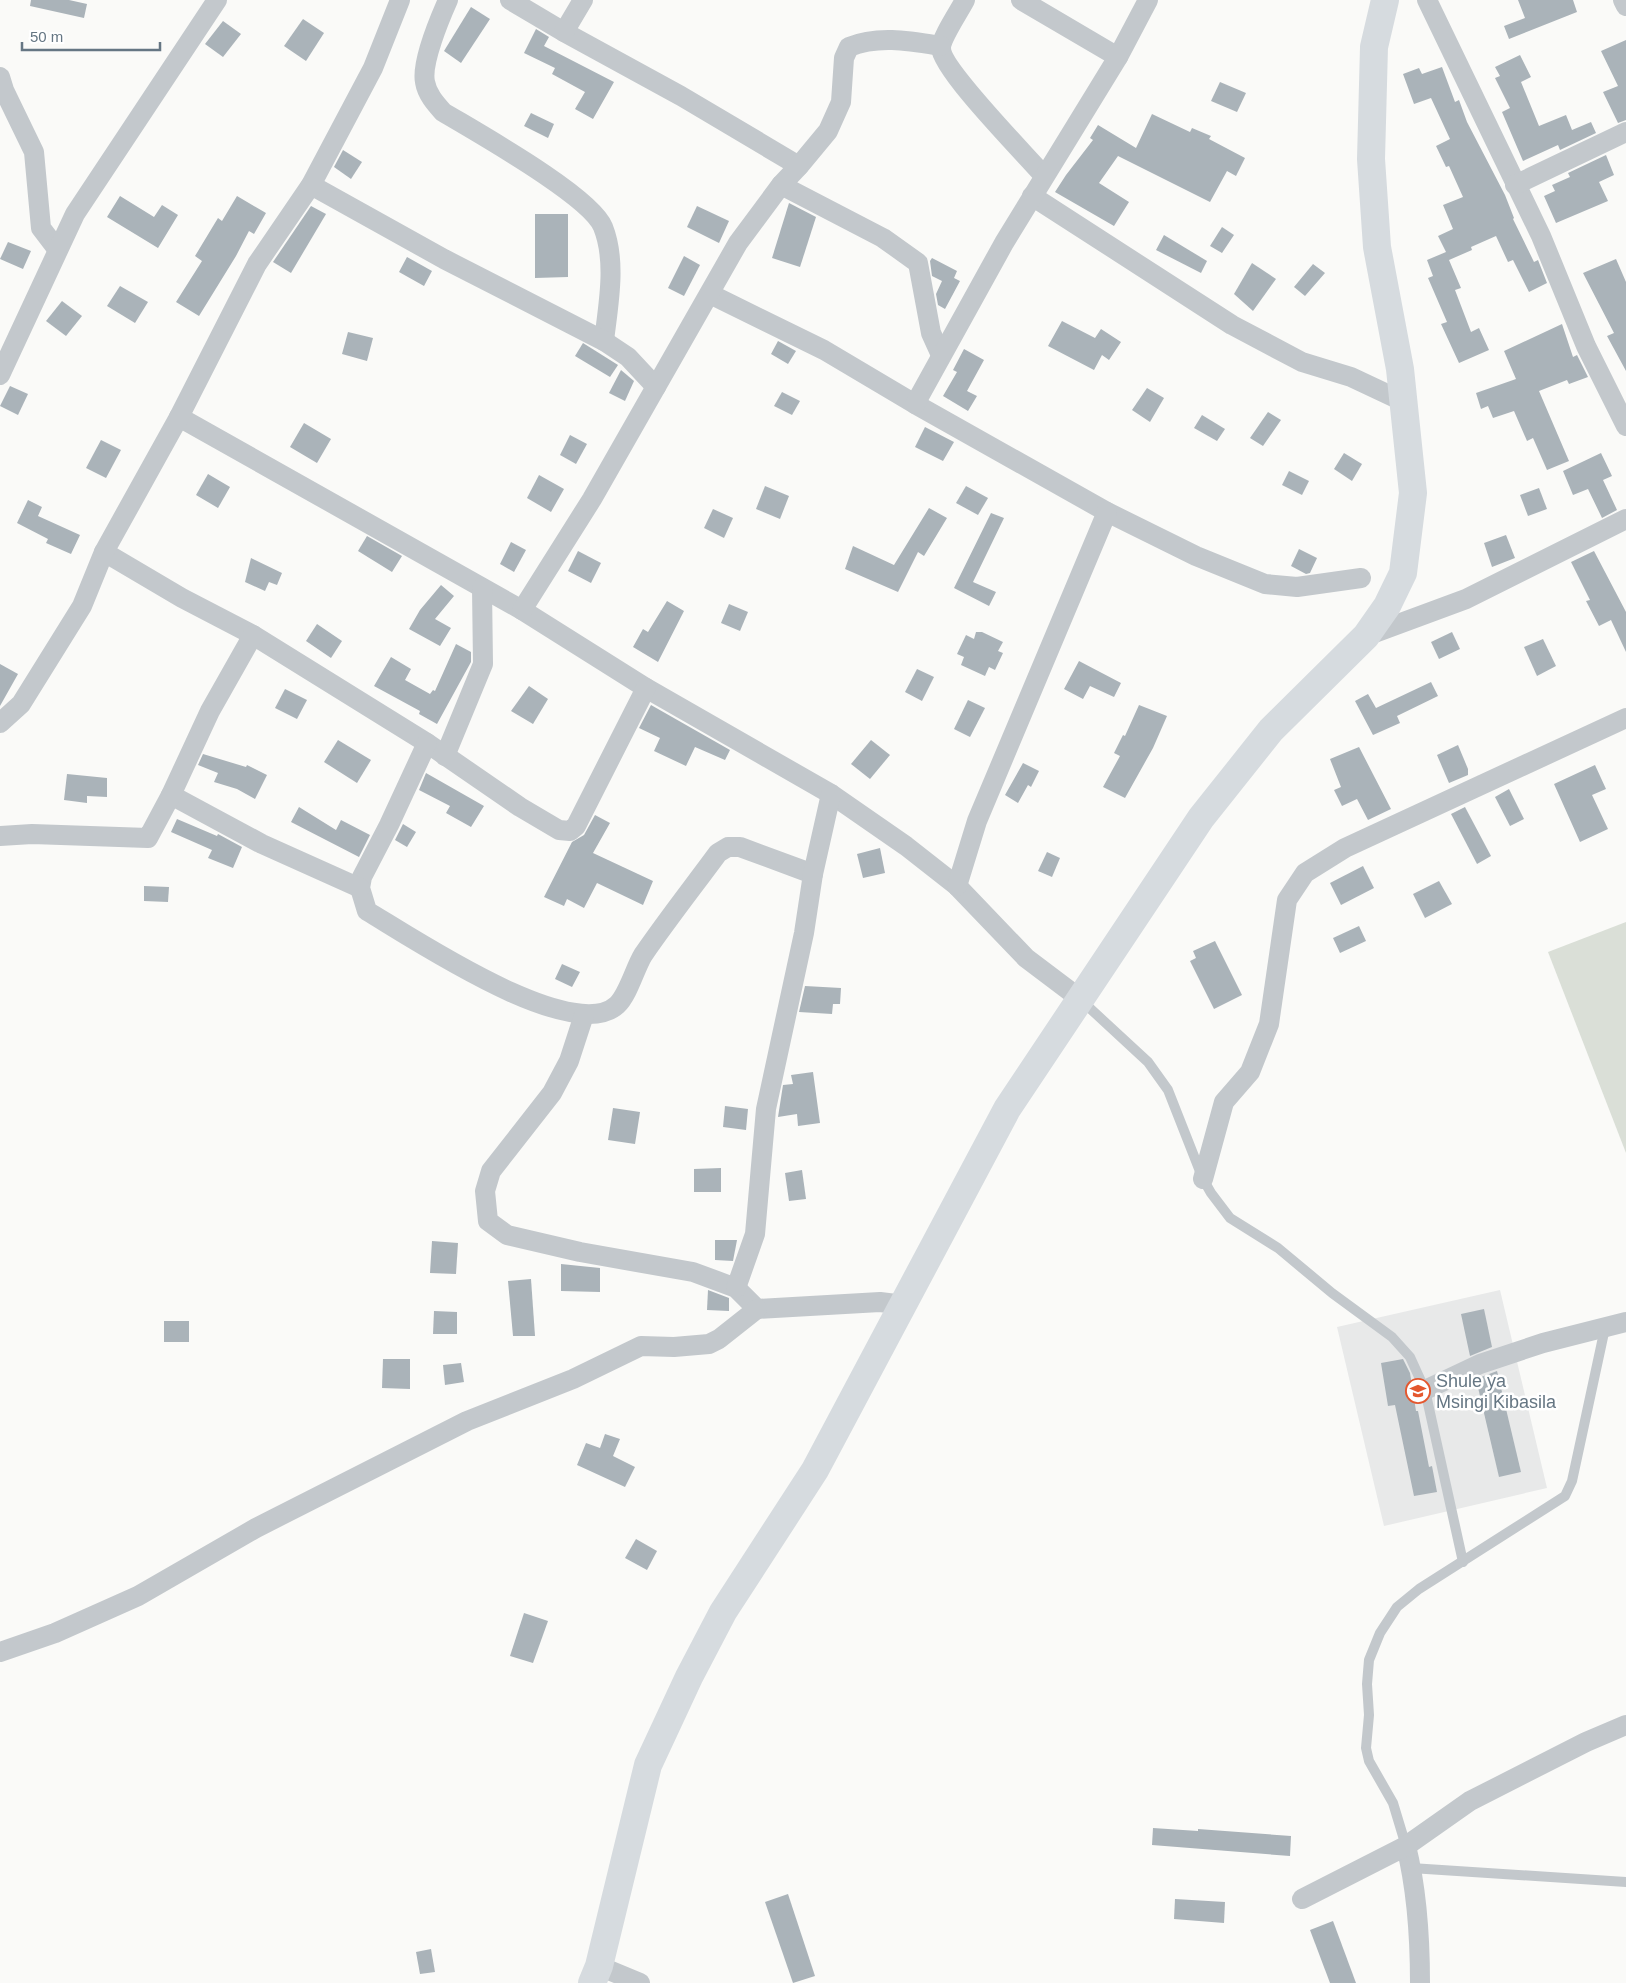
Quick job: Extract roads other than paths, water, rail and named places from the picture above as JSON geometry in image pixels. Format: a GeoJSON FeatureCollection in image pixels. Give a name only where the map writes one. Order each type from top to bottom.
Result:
{"type":"FeatureCollection","features":[{"type":"Feature","properties":{"kind":"main road"},"geometry":{"type":"LineString","coordinates":[[596,1975],[648,1765],[689,1676],[723,1612],[815,1470],[1007,1109],[1079,998],[1201,818],[1270,730],[1366,636],[1387,606],[1403,573],[1413,493],[1400,369],[1377,247],[1372,158],[1374,47],[1385,0]]}},
{"type":"Feature","properties":{"kind":"street"},"geometry":{"type":"LineString","coordinates":[[0,376],[57,249],[75,214],[217,0]]}},
{"type":"Feature","properties":{"kind":"street"},"geometry":{"type":"LineString","coordinates":[[0,723],[21,704],[82,606],[104,552],[179,417],[257,264],[310,185],[373,68],[400,0]]}},
{"type":"Feature","properties":{"kind":"street"},"geometry":{"type":"LineString","coordinates":[[448,0],[429,49],[424,81],[431,98],[443,112],[563,187],[588,207],[603,226],[608,247],[609,295],[604,341]]}},
{"type":"Feature","properties":{"kind":"street"},"geometry":{"type":"LineString","coordinates":[[510,0],[681,96],[799,166]]}},
{"type":"Feature","properties":{"kind":"street"},"geometry":{"type":"LineString","coordinates":[[564,32],[582,0]]}},
{"type":"Feature","properties":{"kind":"street"},"geometry":{"type":"LineString","coordinates":[[965,0],[940,46],[943,57],[959,79],[1044,176]]}},
{"type":"Feature","properties":{"kind":"street"},"geometry":{"type":"LineString","coordinates":[[1022,0],[1118,57]]}},
{"type":"Feature","properties":{"kind":"street"},"geometry":{"type":"LineString","coordinates":[[915,404],[1032,196],[1118,57],[1148,0]]}},
{"type":"Feature","properties":{"kind":"street"},"geometry":{"type":"LineString","coordinates":[[1427,0],[1541,236],[1586,346],[1626,426]]}},
{"type":"Feature","properties":{"kind":"street"},"geometry":{"type":"LineString","coordinates":[[1623,0],[1626,6]]}},
{"type":"Feature","properties":{"kind":"street"},"geometry":{"type":"LineString","coordinates":[[522,610],[592,499],[738,243],[780,185],[799,166],[828,131],[842,102],[844,58],[849,47],[866,40],[911,42],[940,46]]}},
{"type":"Feature","properties":{"kind":"street"},"geometry":{"type":"LineString","coordinates":[[0,77],[4,90],[34,152],[41,228],[57,249]]}},
{"type":"Feature","properties":{"kind":"street"},"geometry":{"type":"LineString","coordinates":[[1515,185],[1626,132]]}},
{"type":"Feature","properties":{"kind":"street"},"geometry":{"type":"LineString","coordinates":[[310,185],[444,259],[604,341],[628,356],[656,388]]}},
{"type":"Feature","properties":{"kind":"street"},"geometry":{"type":"LineString","coordinates":[[780,185],[883,238],[918,263],[931,333],[942,355]]}},
{"type":"Feature","properties":{"kind":"street"},"geometry":{"type":"LineString","coordinates":[[1032,196],[1232,325],[1302,362],[1351,377],[1402,400]]}},
{"type":"Feature","properties":{"kind":"street"},"geometry":{"type":"LineString","coordinates":[[710,294],[824,350],[915,404],[1107,512],[1196,556],[1265,584],[1297,587],[1362,578]]}},
{"type":"Feature","properties":{"kind":"street"},"geometry":{"type":"LineString","coordinates":[[179,417],[522,610],[646,688],[831,794],[906,846],[957,886],[1026,958],[1079,998]]}},
{"type":"Feature","properties":{"kind":"street"},"geometry":{"type":"LineString","coordinates":[[957,886],[977,821],[1107,512]]}},
{"type":"Feature","properties":{"kind":"street"},"geometry":{"type":"LineString","coordinates":[[1366,636],[1466,599],[1626,519]]}},
{"type":"Feature","properties":{"kind":"street"},"geometry":{"type":"LineString","coordinates":[[104,552],[182,598],[253,635],[427,743],[559,830],[570,831],[576,826],[646,688]]}},
{"type":"Feature","properties":{"kind":"street"},"geometry":{"type":"LineString","coordinates":[[445,756],[483,664],[482,588]]}},
{"type":"Feature","properties":{"kind":"street"},"geometry":{"type":"LineString","coordinates":[[0,836],[32,834],[148,838],[172,795],[210,711],[253,635]]}},
{"type":"Feature","properties":{"kind":"street"},"geometry":{"type":"LineString","coordinates":[[1203,1179],[1224,1102],[1250,1072],[1269,1024],[1287,900],[1305,873],[1345,848],[1626,718]]}},
{"type":"Feature","properties":{"kind":"street"},"geometry":{"type":"LineString","coordinates":[[427,743],[389,825],[362,877],[360,888],[367,911],[508,992],[561,1012],[584,1015],[603,1014],[618,1005],[642,956],[718,853],[728,847],[740,847],[813,874]]}},
{"type":"Feature","properties":{"kind":"street"},"geometry":{"type":"LineString","coordinates":[[736,1288],[755,1234],[766,1110],[804,933],[813,874],[831,794]]}},
{"type":"Feature","properties":{"kind":"street"},"geometry":{"type":"LineString","coordinates":[[172,795],[262,844],[360,888]]}},
{"type":"Feature","properties":{"kind":"street"},"geometry":{"type":"LineString","coordinates":[[584,1015],[569,1061],[552,1092],[492,1171],[485,1191],[488,1221],[507,1235],[580,1252],[693,1272],[736,1288],[757,1309]]}},
{"type":"Feature","properties":{"kind":"street"},"geometry":{"type":"LineString","coordinates":[[0,1652],[55,1633],[138,1596],[256,1528],[467,1421],[573,1379],[642,1346],[696,1346],[709,1344],[719,1339],[757,1309],[880,1302],[904,1305]]}},
{"type":"Feature","properties":{"kind":"street"},"geometry":{"type":"LineString","coordinates":[[1425,1390],[1480,1364],[1543,1343],[1626,1322]]}},
{"type":"Feature","properties":{"kind":"street"},"geometry":{"type":"LineString","coordinates":[[1302,1899],[1406,1846],[1470,1801],[1586,1742],[1626,1725]]}},
{"type":"Feature","properties":{"kind":"street"},"geometry":{"type":"LineString","coordinates":[[1406,1846],[1411,1868],[1420,1953],[1420,1983]]}},
{"type":"Feature","properties":{"kind":"street"},"geometry":{"type":"LineString","coordinates":[[596,1975],[640,1983]]}},
{"type":"Feature","properties":{"kind":"lane"},"geometry":{"type":"LineString","coordinates":[[1079,998],[1148,1062],[1163,1083],[1203,1179],[1211,1194],[1230,1218],[1278,1248],[1332,1293],[1392,1337],[1410,1357],[1425,1390],[1463,1562]]}},
{"type":"Feature","properties":{"kind":"lane"},"geometry":{"type":"LineString","coordinates":[[1406,1846],[1393,1803],[1369,1761],[1366,1748],[1369,1715],[1367,1684],[1369,1660],[1380,1634],[1397,1607],[1419,1589],[1565,1496],[1572,1481],[1605,1328]]}},
{"type":"Feature","properties":{"kind":"lane"},"geometry":{"type":"LineString","coordinates":[[1411,1868],[1626,1882]]}},
{"type":"Feature","properties":{"kind":"place","name":"Shule ya Msingi Kibasila"},"geometry":{"type":"Point","coordinates":[1418,1391]}}]}
